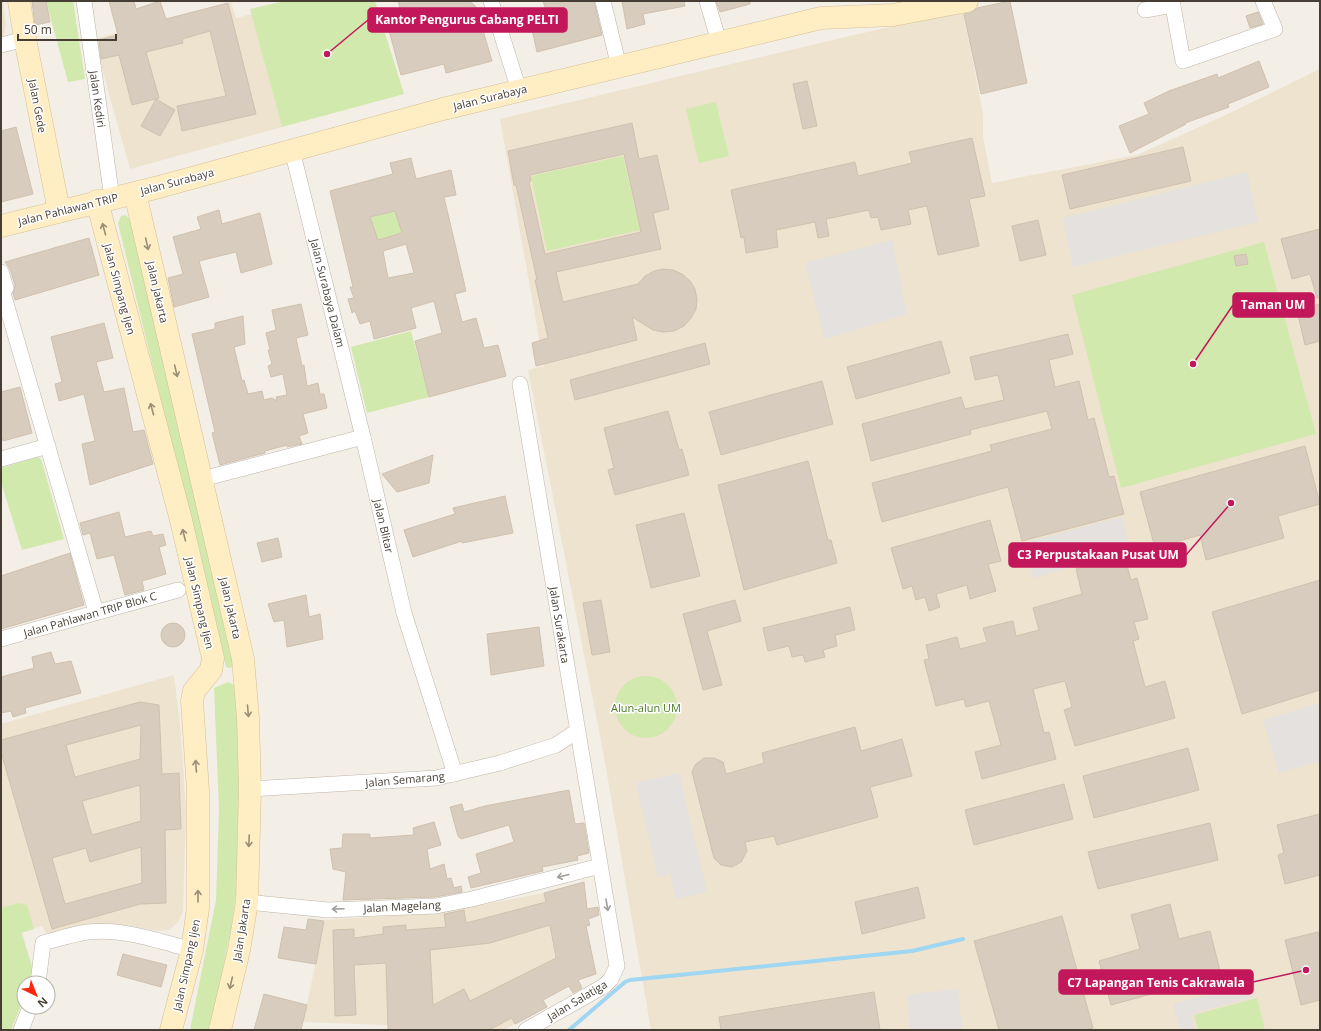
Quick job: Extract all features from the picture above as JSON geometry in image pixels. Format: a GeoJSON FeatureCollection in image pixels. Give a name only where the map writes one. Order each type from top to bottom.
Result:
{"type":"FeatureCollection","features":[{"type":"Feature","properties":{"kind":"main road","name":"Jalan Gede"},"geometry":{"type":"LineString","coordinates":[[19,1],[25,39],[59,210]]}},
{"type":"Feature","properties":{"kind":"main road","name":"Jalan Surabaya"},"geometry":{"type":"LineString","coordinates":[[135,192],[519,90],[821,18],[848,10],[893,15],[967,1]]}},
{"type":"Feature","properties":{"kind":"main road","name":"Jalan Pahlawan TRIP"},"geometry":{"type":"LineString","coordinates":[[1,226],[59,210],[135,192]]}},
{"type":"Feature","properties":{"kind":"main road","name":"Jalan Jakarta"},"geometry":{"type":"LineString","coordinates":[[135,192],[243,659],[248,718],[250,789],[247,902],[239,950],[220,1030]]}},
{"type":"Feature","properties":{"kind":"main road","name":"Jalan Simpang Ijen"},"geometry":{"type":"LineString","coordinates":[[105,200],[213,658],[211,670],[194,691],[192,701],[198,792],[198,908],[192,950],[172,1030]]}},
{"type":"Feature","properties":{"kind":"main road"},"geometry":{"type":"LineString","coordinates":[[204,680],[244,672]]}},
{"type":"Feature","properties":{"kind":"street","name":"Jalan Kediri"},"geometry":{"type":"LineString","coordinates":[[84,1],[105,200]]}},
{"type":"Feature","properties":{"kind":"street"},"geometry":{"type":"LineString","coordinates":[[491,1],[519,90]]}},
{"type":"Feature","properties":{"kind":"street"},"geometry":{"type":"LineString","coordinates":[[603,1],[619,67]]}},
{"type":"Feature","properties":{"kind":"street"},"geometry":{"type":"LineString","coordinates":[[707,1],[719,42]]}},
{"type":"Feature","properties":{"kind":"street"},"geometry":{"type":"LineString","coordinates":[[1145,10],[1173,3],[1183,61],[1275,29],[1264,1]]}},
{"type":"Feature","properties":{"kind":"street"},"geometry":{"type":"LineString","coordinates":[[1,45],[25,39]]}},
{"type":"Feature","properties":{"kind":"street","name":"Jalan Surabaya Dalam"},"geometry":{"type":"LineString","coordinates":[[292,150],[363,437]]}},
{"type":"Feature","properties":{"kind":"street"},"geometry":{"type":"LineString","coordinates":[[1,272],[6,288],[2,292],[96,612]]}},
{"type":"Feature","properties":{"kind":"street","name":"Jalan Surakarta"},"geometry":{"type":"LineString","coordinates":[[520,384],[600,866]]}},
{"type":"Feature","properties":{"kind":"street"},"geometry":{"type":"LineString","coordinates":[[202,479],[363,437]]}},
{"type":"Feature","properties":{"kind":"street","name":"Jalan Blitar"},"geometry":{"type":"LineString","coordinates":[[363,437],[408,628],[455,774]]}},
{"type":"Feature","properties":{"kind":"street"},"geometry":{"type":"LineString","coordinates":[[1,459],[48,446]]}},
{"type":"Feature","properties":{"kind":"street","name":"Jalan Pahlawan TRIP Blok C"},"geometry":{"type":"LineString","coordinates":[[1,639],[178,590]]}},
{"type":"Feature","properties":{"kind":"street","name":"Jalan Semarang"},"geometry":{"type":"LineString","coordinates":[[250,789],[408,781],[455,774],[500,763],[556,746],[577,731]]}},
{"type":"Feature","properties":{"kind":"street","name":"Jalan Semarang"},"geometry":{"type":"LineString","coordinates":[[556,746],[580,748]]}},
{"type":"Feature","properties":{"kind":"street","name":"Jalan Magelang"},"geometry":{"type":"LineString","coordinates":[[247,902],[328,910],[436,906],[472,899],[600,866]]}},
{"type":"Feature","properties":{"kind":"street","name":"Jalan Salatiga"},"geometry":{"type":"LineString","coordinates":[[526,1030],[604,986],[614,975],[617,966],[600,866]]}},
{"type":"Feature","properties":{"kind":"street"},"geometry":{"type":"LineString","coordinates":[[39,975],[43,943],[90,932],[126,934],[192,950]]}},
{"type":"Feature","properties":{"kind":"street"},"geometry":{"type":"LineString","coordinates":[[21,1030],[27,1015]]}},
{"type":"Feature","properties":{"kind":"shaded area"},"geometry":{"type":"Polygon","coordinates":[[[1,1],[3,1],[6,25],[4,36],[1,37],[1,1]]]}},
{"type":"Feature","properties":{"kind":"shaded area"},"geometry":{"type":"Polygon","coordinates":[[[231,2],[236,18],[252,14],[282,127],[130,169],[94,39],[231,2]]]}},
{"type":"Feature","properties":{"kind":"shaded area"},"geometry":{"type":"Polygon","coordinates":[[[963,11],[983,114],[983,136],[992,183],[1137,155],[1230,113],[1320,69],[1320,1030],[651,1030],[603,751],[528,370],[544,366],[500,119],[854,35],[963,11]]]}},
{"type":"Feature","properties":{"kind":"shaded area"},"geometry":{"type":"Polygon","coordinates":[[[1247,172],[1258,222],[1073,267],[1063,218],[1247,172]]]}},
{"type":"Feature","properties":{"kind":"shaded area"},"geometry":{"type":"Polygon","coordinates":[[[892,240],[907,314],[825,339],[805,263],[892,240]]]}},
{"type":"Feature","properties":{"kind":"shaded area"},"geometry":{"type":"Polygon","coordinates":[[[1122,517],[1131,550],[1034,578],[1023,543],[1122,517]]]}},
{"type":"Feature","properties":{"kind":"shaded area"},"geometry":{"type":"Polygon","coordinates":[[[174,675],[181,734],[186,811],[183,911],[178,922],[169,930],[157,931],[127,925],[97,925],[52,934],[46,933],[42,926],[22,932],[34,973],[33,975],[16,975],[17,1015],[11,1030],[1,1030],[1,724],[174,675]]]}},
{"type":"Feature","properties":{"kind":"shaded area"},"geometry":{"type":"Polygon","coordinates":[[[1320,703],[1320,761],[1279,773],[1263,720],[1320,703]]]}},
{"type":"Feature","properties":{"kind":"shaded area"},"geometry":{"type":"Polygon","coordinates":[[[679,773],[707,892],[676,899],[670,874],[658,877],[636,783],[679,773]]]}},
{"type":"Feature","properties":{"kind":"shaded area"},"geometry":{"type":"Polygon","coordinates":[[[544,893],[555,958],[497,988],[515,1024],[503,1030],[434,1030],[429,1024],[386,1025],[303,1022],[325,920],[444,912],[544,893]]]}},
{"type":"Feature","properties":{"kind":"shaded area"},"geometry":{"type":"Polygon","coordinates":[[[1250,984],[1253,997],[1191,1014],[1195,1030],[1180,1030],[1173,1004],[1250,984]]]}},
{"type":"Feature","properties":{"kind":"shaded area"},"geometry":{"type":"Polygon","coordinates":[[[958,989],[962,1030],[910,1030],[907,995],[958,989]]]}},
{"type":"Feature","properties":{"kind":"green space"},"geometry":{"type":"Polygon","coordinates":[[[46,1],[73,1],[85,79],[68,82],[46,1]]]}},
{"type":"Feature","properties":{"kind":"green space"},"geometry":{"type":"Polygon","coordinates":[[[285,1],[375,1],[404,94],[282,127],[250,9],[285,1]]]}},
{"type":"Feature","properties":{"kind":"green space"},"geometry":{"type":"Polygon","coordinates":[[[716,102],[729,156],[699,163],[686,109],[716,102]]]}},
{"type":"Feature","properties":{"kind":"green space"},"geometry":{"type":"Polygon","coordinates":[[[623,156],[640,230],[547,251],[531,176],[623,156]]]}},
{"type":"Feature","properties":{"kind":"green space"},"geometry":{"type":"Polygon","coordinates":[[[403,209],[406,221],[399,223],[402,233],[378,240],[360,220],[403,209]]]}},
{"type":"Feature","properties":{"kind":"green space"},"geometry":{"type":"Polygon","coordinates":[[[125,215],[130,219],[234,667],[227,668],[225,663],[118,223],[121,216],[125,215]]]}},
{"type":"Feature","properties":{"kind":"green space"},"geometry":{"type":"Polygon","coordinates":[[[1264,242],[1316,434],[1121,488],[1072,295],[1264,242]]]}},
{"type":"Feature","properties":{"kind":"green space"},"geometry":{"type":"Polygon","coordinates":[[[411,331],[429,397],[367,413],[351,347],[411,331]]]}},
{"type":"Feature","properties":{"kind":"green space"},"geometry":{"type":"Polygon","coordinates":[[[38,457],[41,459],[64,539],[22,550],[1,482],[1,468],[38,457]]]}},
{"type":"Feature","properties":{"kind":"green space","name":"Alun-alun UM"},"geometry":{"type":"Polygon","coordinates":[[[646,676],[658,679],[668,685],[674,695],[677,707],[674,719],[668,729],[658,735],[646,738],[634,735],[624,729],[618,719],[615,707],[618,695],[624,685],[634,679],[646,676]]]}},
{"type":"Feature","properties":{"kind":"green space"},"geometry":{"type":"Polygon","coordinates":[[[228,682],[236,686],[240,715],[237,887],[231,929],[210,1030],[190,1030],[216,900],[219,809],[214,688],[228,682]]]}},
{"type":"Feature","properties":{"kind":"green space"},"geometry":{"type":"Polygon","coordinates":[[[19,903],[27,905],[34,929],[21,933],[34,973],[33,975],[16,975],[17,1015],[11,1030],[1,1030],[1,908],[19,903]]]}},
{"type":"Feature","properties":{"kind":"green space"},"geometry":{"type":"Polygon","coordinates":[[[1257,998],[1265,1030],[1198,1030],[1194,1015],[1257,998]]]}},
{"type":"Feature","properties":{"kind":"building"},"geometry":{"type":"Polygon","coordinates":[[[32,1],[46,1],[50,22],[35,25],[32,1]]]}},
{"type":"Feature","properties":{"kind":"building"},"geometry":{"type":"Polygon","coordinates":[[[109,1],[134,1],[136,9],[160,1],[166,19],[228,3],[256,114],[182,131],[177,106],[226,96],[210,31],[182,39],[183,43],[146,52],[159,98],[132,105],[119,55],[101,59],[99,40],[118,35],[109,1]]]}},
{"type":"Feature","properties":{"kind":"building"},"geometry":{"type":"Polygon","coordinates":[[[398,1],[470,1],[476,7],[492,61],[446,73],[444,64],[401,75],[384,12],[400,8],[398,1]]]}},
{"type":"Feature","properties":{"kind":"building"},"geometry":{"type":"Polygon","coordinates":[[[543,1],[594,1],[602,35],[537,52],[529,15],[547,13],[543,1]]]}},
{"type":"Feature","properties":{"kind":"building"},"geometry":{"type":"Polygon","coordinates":[[[622,1],[684,1],[685,6],[643,14],[645,24],[627,29],[622,1]]]}},
{"type":"Feature","properties":{"kind":"building"},"geometry":{"type":"Polygon","coordinates":[[[716,1],[750,1],[750,4],[720,12],[716,1]]]}},
{"type":"Feature","properties":{"kind":"building"},"geometry":{"type":"Polygon","coordinates":[[[1010,1],[1027,83],[981,94],[964,14],[970,13],[977,8],[1010,1]]]}},
{"type":"Feature","properties":{"kind":"building"},"geometry":{"type":"Polygon","coordinates":[[[1258,12],[1263,24],[1250,28],[1246,16],[1258,12]]]}},
{"type":"Feature","properties":{"kind":"building"},"geometry":{"type":"Polygon","coordinates":[[[1259,61],[1269,87],[1228,104],[1229,107],[1185,123],[1186,124],[1130,153],[1119,126],[1149,114],[1144,103],[1169,91],[1217,74],[1218,78],[1259,61]]]}},
{"type":"Feature","properties":{"kind":"building"},"geometry":{"type":"Polygon","coordinates":[[[807,81],[817,126],[803,129],[793,84],[807,81]]]}},
{"type":"Feature","properties":{"kind":"building"},"geometry":{"type":"Polygon","coordinates":[[[156,99],[175,110],[160,136],[141,126],[156,99]]]}},
{"type":"Feature","properties":{"kind":"building"},"geometry":{"type":"Polygon","coordinates":[[[632,123],[639,159],[657,155],[669,209],[653,213],[661,249],[556,272],[563,302],[638,284],[645,276],[654,271],[663,269],[673,270],[682,274],[690,281],[695,289],[697,299],[696,309],[684,326],[674,331],[663,332],[653,330],[632,317],[637,340],[536,366],[532,343],[548,338],[535,280],[537,280],[516,185],[514,185],[508,151],[632,123]],[[624,154],[530,175],[531,181],[529,182],[545,254],[641,232],[624,154]]]}},
{"type":"Feature","properties":{"kind":"building"},"geometry":{"type":"Polygon","coordinates":[[[16,127],[33,194],[1,202],[1,131],[16,127]]]}},
{"type":"Feature","properties":{"kind":"building"},"geometry":{"type":"Polygon","coordinates":[[[972,138],[985,196],[969,199],[979,246],[938,255],[927,206],[908,210],[911,224],[881,230],[878,217],[871,218],[869,210],[826,219],[829,236],[818,238],[815,222],[776,230],[778,247],[746,253],[744,237],[741,238],[731,190],[855,162],[858,176],[912,163],[909,152],[972,138]]]}},
{"type":"Feature","properties":{"kind":"building"},"geometry":{"type":"Polygon","coordinates":[[[1183,147],[1191,181],[1070,209],[1062,175],[1183,147]]]}},
{"type":"Feature","properties":{"kind":"building"},"geometry":{"type":"Polygon","coordinates":[[[411,158],[416,179],[451,170],[456,195],[444,197],[466,291],[455,294],[462,322],[476,318],[484,348],[498,345],[506,376],[429,397],[415,341],[442,333],[434,301],[411,308],[416,328],[374,339],[370,321],[360,324],[355,311],[352,313],[348,299],[354,298],[350,287],[353,287],[330,191],[393,174],[390,163],[411,158]],[[395,211],[370,217],[378,240],[402,233],[395,211]],[[406,244],[383,251],[388,278],[414,273],[406,244]]]}},
{"type":"Feature","properties":{"kind":"building"},"geometry":{"type":"Polygon","coordinates":[[[219,210],[222,224],[260,213],[272,264],[241,273],[236,252],[199,261],[209,297],[174,307],[168,278],[183,274],[173,237],[201,229],[197,217],[219,210]]]}},
{"type":"Feature","properties":{"kind":"building"},"geometry":{"type":"Polygon","coordinates":[[[1038,220],[1046,255],[1020,261],[1012,226],[1038,220]]]}},
{"type":"Feature","properties":{"kind":"building"},"geometry":{"type":"Polygon","coordinates":[[[1320,229],[1320,298],[1317,298],[1310,274],[1292,279],[1281,239],[1320,229]]]}},
{"type":"Feature","properties":{"kind":"building"},"geometry":{"type":"Polygon","coordinates":[[[89,238],[99,275],[15,300],[13,293],[15,285],[10,269],[5,262],[89,238]]]}},
{"type":"Feature","properties":{"kind":"building"},"geometry":{"type":"Polygon","coordinates":[[[1246,254],[1248,264],[1236,266],[1234,256],[1246,254]]]}},
{"type":"Feature","properties":{"kind":"building"},"geometry":{"type":"Polygon","coordinates":[[[301,304],[308,335],[296,338],[302,366],[304,365],[307,386],[318,383],[320,394],[324,394],[327,408],[303,414],[308,433],[299,436],[302,444],[287,447],[287,445],[265,451],[265,453],[220,465],[212,433],[215,432],[192,334],[215,329],[215,323],[243,316],[245,344],[234,347],[242,381],[244,380],[248,394],[262,391],[264,400],[272,398],[277,401],[276,397],[287,395],[283,374],[271,377],[268,366],[272,364],[268,350],[270,350],[266,333],[276,330],[272,310],[301,304]]]}},
{"type":"Feature","properties":{"kind":"building"},"geometry":{"type":"Polygon","coordinates":[[[1320,304],[1320,341],[1305,345],[1297,310],[1320,304]]]}},
{"type":"Feature","properties":{"kind":"building"},"geometry":{"type":"Polygon","coordinates":[[[104,323],[113,358],[96,362],[104,392],[124,388],[133,432],[144,430],[153,464],[90,485],[82,444],[95,441],[84,394],[59,401],[55,384],[62,382],[51,337],[104,323]]]}},
{"type":"Feature","properties":{"kind":"building"},"geometry":{"type":"Polygon","coordinates":[[[1068,334],[1073,354],[1049,360],[1055,387],[1079,381],[1088,420],[1094,418],[1109,477],[1114,476],[1124,514],[1022,541],[1008,487],[882,522],[872,483],[992,451],[990,445],[1052,429],[1047,411],[970,430],[971,434],[871,461],[862,424],[961,397],[965,409],[1004,400],[998,375],[975,380],[970,357],[1068,334]]]}},
{"type":"Feature","properties":{"kind":"building"},"geometry":{"type":"Polygon","coordinates":[[[941,341],[950,373],[856,399],[847,367],[941,341]]]}},
{"type":"Feature","properties":{"kind":"building"},"geometry":{"type":"Polygon","coordinates":[[[705,343],[710,364],[575,400],[570,380],[705,343]]]}},
{"type":"Feature","properties":{"kind":"building"},"geometry":{"type":"Polygon","coordinates":[[[822,381],[833,424],[721,455],[709,412],[822,381]]]}},
{"type":"Feature","properties":{"kind":"building"},"geometry":{"type":"Polygon","coordinates":[[[20,387],[32,433],[3,441],[1,434],[1,392],[20,387]]]}},
{"type":"Feature","properties":{"kind":"building"},"geometry":{"type":"Polygon","coordinates":[[[668,411],[679,450],[682,449],[689,475],[615,495],[608,470],[614,468],[604,428],[668,411]]]}},
{"type":"Feature","properties":{"kind":"building"},"geometry":{"type":"Polygon","coordinates":[[[1305,446],[1320,504],[1278,516],[1284,538],[1206,560],[1200,535],[1155,548],[1140,492],[1305,446]]]}},
{"type":"Feature","properties":{"kind":"building"},"geometry":{"type":"Polygon","coordinates":[[[433,455],[429,483],[397,492],[382,474],[433,455]]]}},
{"type":"Feature","properties":{"kind":"building"},"geometry":{"type":"Polygon","coordinates":[[[808,461],[828,540],[831,540],[837,563],[744,590],[718,485],[808,461]]]}},
{"type":"Feature","properties":{"kind":"building"},"geometry":{"type":"Polygon","coordinates":[[[505,496],[513,533],[462,543],[462,541],[413,557],[404,530],[455,514],[453,508],[505,496]]]}},
{"type":"Feature","properties":{"kind":"building"},"geometry":{"type":"Polygon","coordinates":[[[119,512],[125,537],[151,531],[153,536],[163,534],[166,545],[159,547],[166,574],[142,581],[144,590],[125,595],[114,555],[97,559],[90,533],[83,535],[80,523],[119,512]]]}},
{"type":"Feature","properties":{"kind":"building"},"geometry":{"type":"Polygon","coordinates":[[[684,513],[700,576],[651,588],[636,525],[684,513]]]}},
{"type":"Feature","properties":{"kind":"building"},"geometry":{"type":"Polygon","coordinates":[[[990,520],[1001,561],[988,564],[996,591],[970,599],[967,585],[936,594],[940,607],[929,611],[925,597],[916,600],[912,586],[903,589],[891,548],[990,520]]]}},
{"type":"Feature","properties":{"kind":"building"},"geometry":{"type":"Polygon","coordinates":[[[278,538],[282,557],[262,562],[257,543],[278,538]]]}},
{"type":"Feature","properties":{"kind":"building"},"geometry":{"type":"Polygon","coordinates":[[[70,553],[84,605],[1,629],[1,576],[70,553]]]}},
{"type":"Feature","properties":{"kind":"building"},"geometry":{"type":"Polygon","coordinates":[[[1124,555],[1131,580],[1137,578],[1148,619],[1134,622],[1139,639],[1133,641],[1145,687],[1165,681],[1175,718],[1075,746],[1064,710],[1072,707],[1065,681],[1033,689],[1044,733],[1049,732],[1056,759],[982,779],[975,752],[1001,745],[989,701],[966,707],[964,699],[936,706],[924,660],[929,659],[926,645],[957,637],[960,649],[987,642],[983,628],[1013,621],[1016,636],[1039,630],[1033,608],[1082,594],[1076,569],[1124,555]]]}},
{"type":"Feature","properties":{"kind":"building"},"geometry":{"type":"Polygon","coordinates":[[[1320,580],[1320,690],[1242,714],[1212,612],[1320,580]]]}},
{"type":"Feature","properties":{"kind":"building"},"geometry":{"type":"Polygon","coordinates":[[[306,595],[309,617],[320,614],[323,639],[287,647],[284,620],[274,622],[268,604],[306,595]]]}},
{"type":"Feature","properties":{"kind":"building"},"geometry":{"type":"Polygon","coordinates":[[[601,600],[610,652],[592,655],[583,603],[601,600]]]}},
{"type":"Feature","properties":{"kind":"building"},"geometry":{"type":"Polygon","coordinates":[[[735,600],[741,621],[707,631],[722,685],[703,690],[683,614],[735,600]]]}},
{"type":"Feature","properties":{"kind":"building"},"geometry":{"type":"Polygon","coordinates":[[[850,607],[855,630],[835,635],[837,646],[823,650],[825,657],[805,662],[803,655],[792,657],[789,646],[768,651],[763,628],[850,607]]]}},
{"type":"Feature","properties":{"kind":"building"},"geometry":{"type":"Polygon","coordinates":[[[173,623],[182,626],[185,635],[182,644],[173,647],[164,644],[161,635],[164,626],[173,623]]]}},
{"type":"Feature","properties":{"kind":"building"},"geometry":{"type":"Polygon","coordinates":[[[539,627],[544,666],[491,675],[487,634],[539,627]]]}},
{"type":"Feature","properties":{"kind":"building"},"geometry":{"type":"Polygon","coordinates":[[[51,652],[55,664],[71,661],[81,693],[25,708],[26,713],[13,717],[11,711],[1,713],[1,677],[34,668],[32,657],[51,652]]]}},
{"type":"Feature","properties":{"kind":"building"},"geometry":{"type":"Polygon","coordinates":[[[140,702],[159,705],[162,774],[179,773],[181,829],[165,830],[166,903],[140,904],[52,929],[1,752],[1,740],[140,702]],[[141,725],[66,745],[75,777],[140,759],[141,725]],[[140,785],[82,801],[92,835],[141,821],[140,785]],[[141,847],[90,862],[86,848],[52,858],[65,904],[142,883],[141,847]]]}},
{"type":"Feature","properties":{"kind":"building"},"geometry":{"type":"Polygon","coordinates":[[[855,727],[861,751],[902,739],[912,776],[870,787],[878,817],[777,845],[774,836],[745,842],[747,851],[741,862],[732,867],[721,865],[714,858],[692,772],[695,765],[704,758],[714,758],[723,762],[726,774],[764,763],[762,753],[855,727]]]}},
{"type":"Feature","properties":{"kind":"building"},"geometry":{"type":"Polygon","coordinates":[[[1188,748],[1199,790],[1094,818],[1083,776],[1188,748]]]}},
{"type":"Feature","properties":{"kind":"building"},"geometry":{"type":"Polygon","coordinates":[[[1064,784],[1073,819],[974,845],[965,810],[1064,784]]]}},
{"type":"Feature","properties":{"kind":"building"},"geometry":{"type":"Polygon","coordinates":[[[569,790],[575,824],[584,823],[589,853],[577,856],[578,860],[542,867],[543,871],[471,888],[468,877],[481,873],[476,854],[514,842],[509,825],[461,839],[458,836],[450,807],[462,804],[464,812],[485,806],[569,790]]]}},
{"type":"Feature","properties":{"kind":"building"},"geometry":{"type":"Polygon","coordinates":[[[1320,814],[1320,875],[1285,884],[1278,855],[1284,853],[1277,825],[1320,814]]]}},
{"type":"Feature","properties":{"kind":"building"},"geometry":{"type":"Polygon","coordinates":[[[434,822],[441,845],[427,849],[430,869],[444,864],[447,879],[451,878],[454,888],[461,886],[462,892],[435,897],[343,900],[346,872],[333,869],[330,849],[342,848],[343,834],[370,834],[370,838],[414,835],[413,828],[434,822]]]}},
{"type":"Feature","properties":{"kind":"building"},"geometry":{"type":"Polygon","coordinates":[[[1210,823],[1218,860],[1098,889],[1088,852],[1210,823]]]}},
{"type":"Feature","properties":{"kind":"building"},"geometry":{"type":"Polygon","coordinates":[[[584,882],[587,909],[598,907],[599,915],[588,919],[590,925],[586,926],[596,974],[578,980],[582,988],[573,993],[569,986],[543,1000],[547,1007],[515,1024],[512,1018],[489,1030],[388,1030],[386,963],[354,965],[356,1015],[335,1016],[333,930],[354,929],[354,938],[383,934],[383,927],[406,925],[406,930],[446,927],[444,914],[464,910],[466,923],[546,902],[544,893],[584,882]],[[550,925],[490,943],[430,950],[433,1005],[464,989],[470,1001],[556,958],[550,925]]]}},
{"type":"Feature","properties":{"kind":"building"},"geometry":{"type":"Polygon","coordinates":[[[918,887],[925,918],[862,934],[855,902],[918,887]]]}},
{"type":"Feature","properties":{"kind":"building"},"geometry":{"type":"Polygon","coordinates":[[[1170,904],[1179,939],[1210,931],[1221,975],[1111,1005],[1099,961],[1140,949],[1131,915],[1170,904]]]}},
{"type":"Feature","properties":{"kind":"building"},"geometry":{"type":"Polygon","coordinates":[[[1062,916],[1093,1028],[1085,1030],[999,1030],[974,941],[1062,916]]]}},
{"type":"Feature","properties":{"kind":"building"},"geometry":{"type":"Polygon","coordinates":[[[308,919],[324,921],[316,964],[278,958],[284,927],[306,930],[308,919]]]}},
{"type":"Feature","properties":{"kind":"building"},"geometry":{"type":"Polygon","coordinates":[[[1318,932],[1320,939],[1320,1000],[1301,1005],[1285,940],[1318,932]]]}},
{"type":"Feature","properties":{"kind":"building"},"geometry":{"type":"Polygon","coordinates":[[[123,954],[167,965],[161,987],[117,975],[123,954]]]}},
{"type":"Feature","properties":{"kind":"building"},"geometry":{"type":"Polygon","coordinates":[[[874,992],[880,1030],[721,1030],[719,1017],[874,992]]]}},
{"type":"Feature","properties":{"kind":"building"},"geometry":{"type":"Polygon","coordinates":[[[264,994],[307,1005],[301,1030],[254,1030],[264,994]]]}},
{"type":"Feature","properties":{"kind":"waterway"},"geometry":{"type":"LineString","coordinates":[[569,1030],[625,982],[630,980],[912,951],[963,939]]}},
{"type":"Feature","properties":{"kind":"place","name":"Kantor Pengurus Cabang PELTI"},"geometry":{"type":"Point","coordinates":[327,54]}},
{"type":"Feature","properties":{"kind":"place","name":"Taman UM"},"geometry":{"type":"Point","coordinates":[1193,364]}},
{"type":"Feature","properties":{"kind":"place","name":"C3 Perpustakaan Pusat UM"},"geometry":{"type":"Point","coordinates":[1231,503]}},
{"type":"Feature","properties":{"kind":"place","name":"C7 Lapangan Tenis Cakrawala"},"geometry":{"type":"Point","coordinates":[1306,970]}}]}
